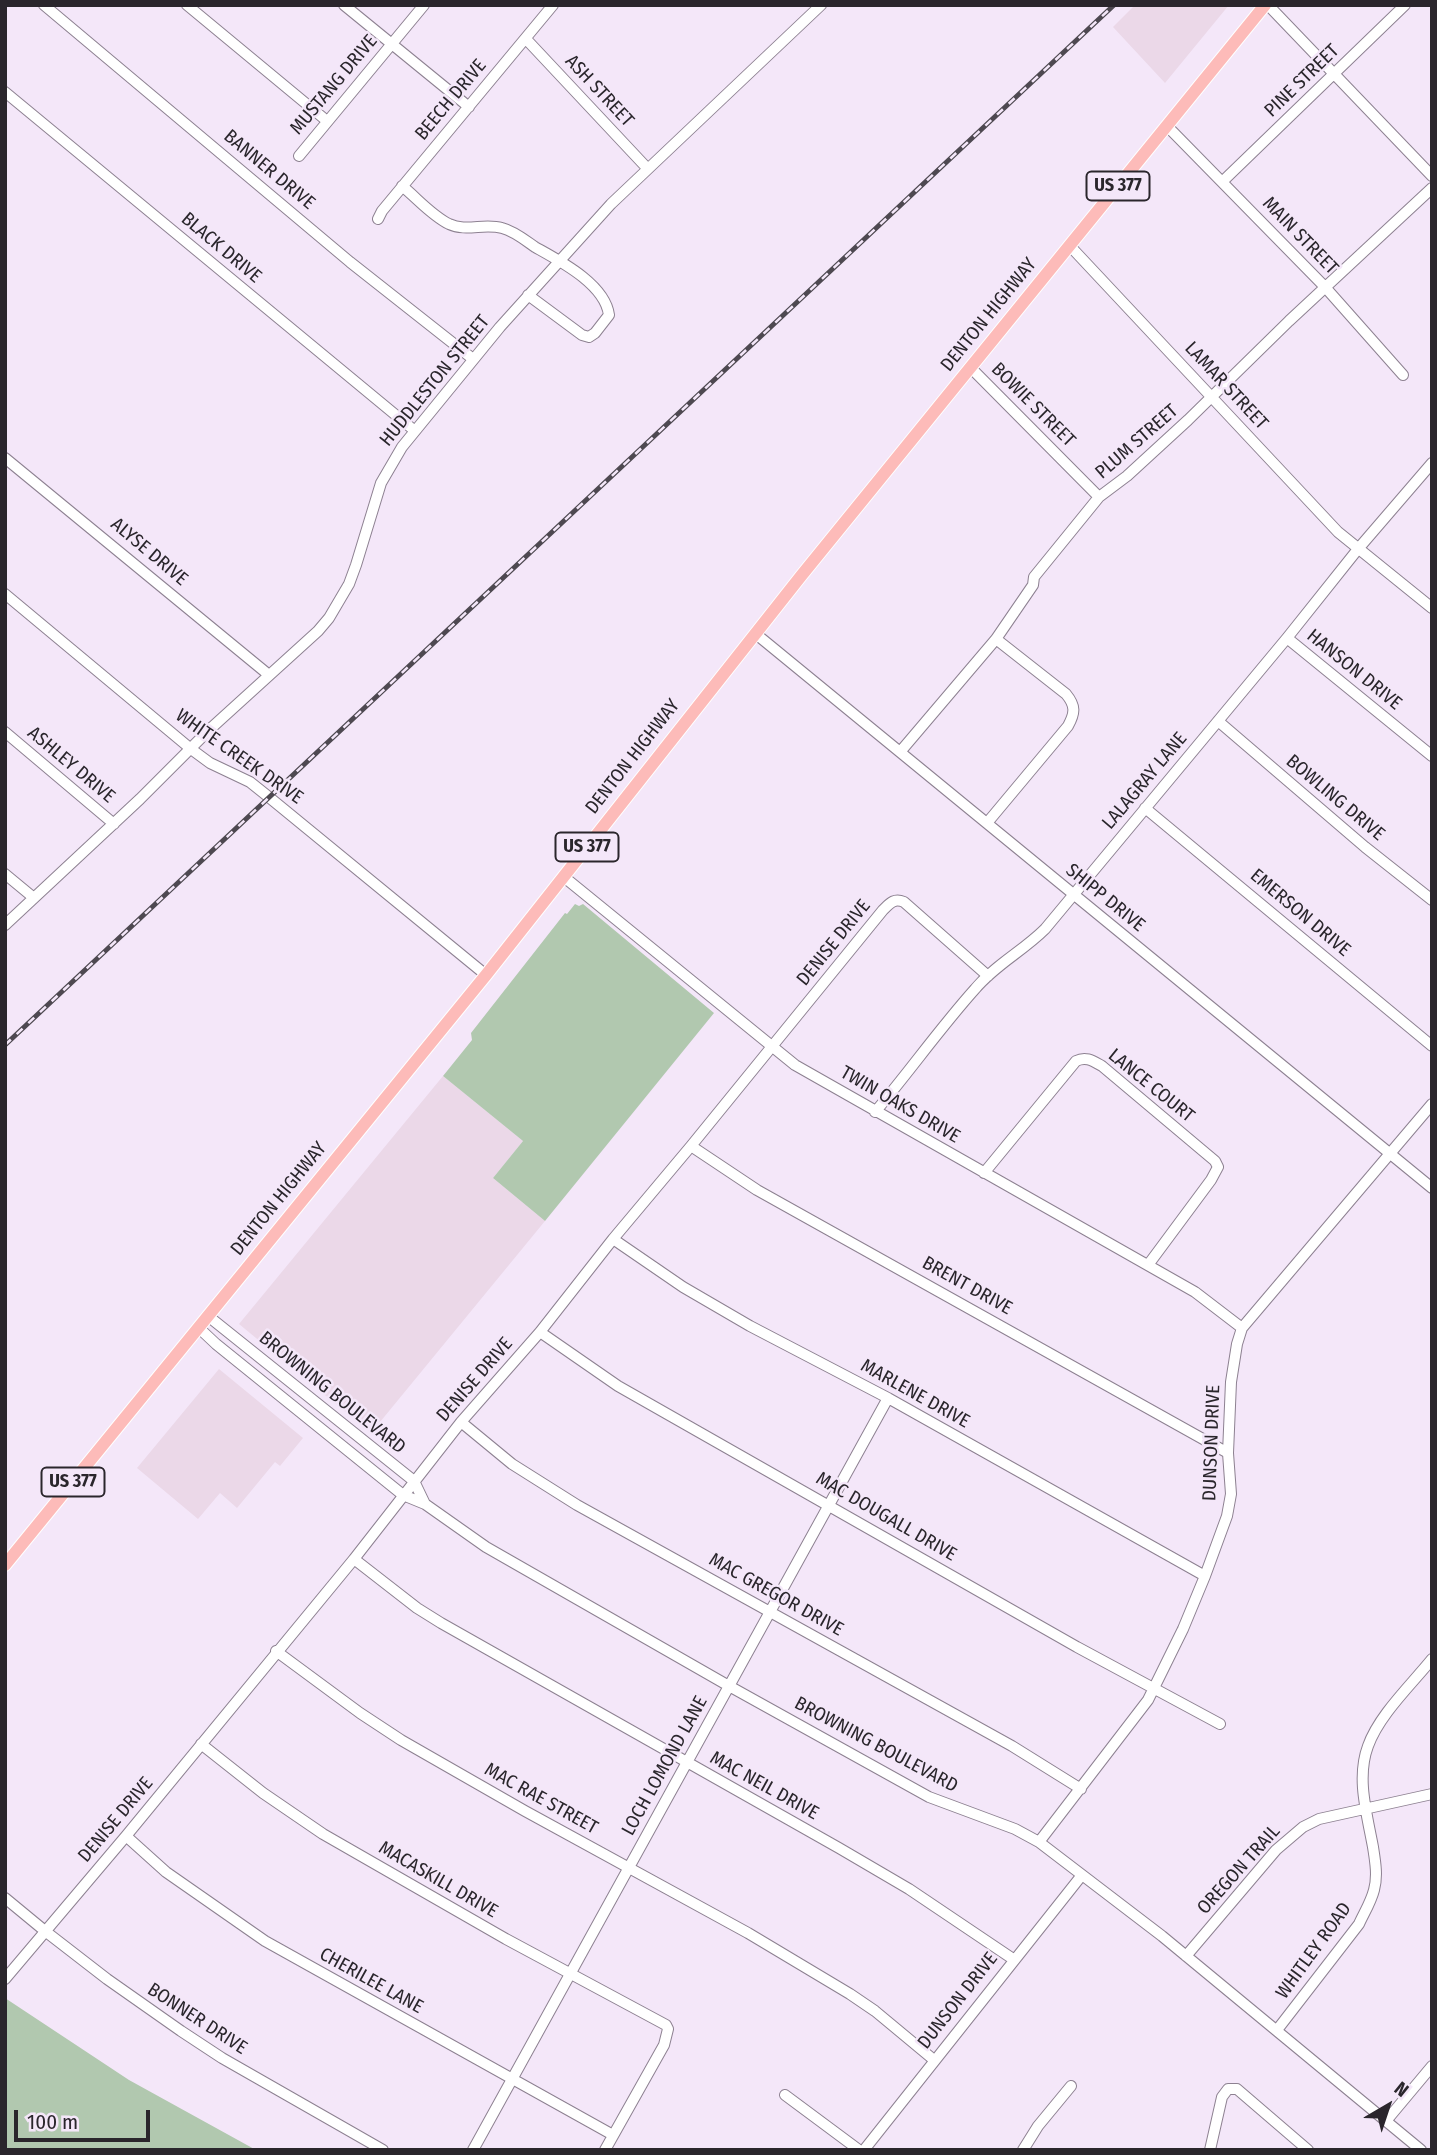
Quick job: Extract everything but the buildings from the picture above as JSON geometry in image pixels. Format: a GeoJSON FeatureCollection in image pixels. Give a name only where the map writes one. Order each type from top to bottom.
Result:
{"type":"FeatureCollection","features":[{"type":"Feature","properties":{"kind":"main road","name":"DENTON HIGHWAY"},"geometry":{"type":"LineString","coordinates":[[5,1565],[486,975],[756,634],[1266,5]]}},
{"type":"Feature","properties":{"kind":"street","name":"BANNER DRIVE"},"geometry":{"type":"LineString","coordinates":[[44,5],[350,262],[473,359]]}},
{"type":"Feature","properties":{"kind":"street"},"geometry":{"type":"LineString","coordinates":[[187,5],[327,121]]}},
{"type":"Feature","properties":{"kind":"street"},"geometry":{"type":"LineString","coordinates":[[345,5],[469,107]]}},
{"type":"Feature","properties":{"kind":"street","name":"MUSTANG DRIVE"},"geometry":{"type":"LineString","coordinates":[[299,156],[424,5]]}},
{"type":"Feature","properties":{"kind":"street","name":"BEECH DRIVE"},"geometry":{"type":"LineString","coordinates":[[379,219],[382,211],[402,186],[553,5]]}},
{"type":"Feature","properties":{"kind":"street","name":"HUDDLESTON STREET"},"geometry":{"type":"LineString","coordinates":[[5,925],[318,631],[349,584],[388,467],[415,430],[528,295],[647,168],[821,5]]}},
{"type":"Feature","properties":{"kind":"street"},"geometry":{"type":"LineString","coordinates":[[1266,5],[1432,176]]}},
{"type":"Feature","properties":{"kind":"street","name":"PINE STREET"},"geometry":{"type":"LineString","coordinates":[[1223,181],[1405,5]]}},
{"type":"Feature","properties":{"kind":"street","name":"ASH STREET"},"geometry":{"type":"LineString","coordinates":[[526,38],[647,168]]}},
{"type":"Feature","properties":{"kind":"street","name":"BLACK DRIVE"},"geometry":{"type":"LineString","coordinates":[[5,92],[415,430]]}},
{"type":"Feature","properties":{"kind":"street","name":"MAIN STREET"},"geometry":{"type":"LineString","coordinates":[[1167,126],[1325,287],[1403,375]]}},
{"type":"Feature","properties":{"kind":"street"},"geometry":{"type":"LineString","coordinates":[[402,186],[449,224],[458,227],[502,228],[559,261],[586,280],[603,298],[609,315],[589,337],[582,335],[528,295]]}},
{"type":"Feature","properties":{"kind":"street","name":"PLUM STREET"},"geometry":{"type":"LineString","coordinates":[[900,752],[996,639],[1033,585],[1034,577],[1099,497],[1127,476],[1432,188]]}},
{"type":"Feature","properties":{"kind":"street","name":"LAMAR STREET"},"geometry":{"type":"LineString","coordinates":[[1070,246],[1338,532],[1432,608]]}},
{"type":"Feature","properties":{"kind":"street","name":"BOWIE STREET"},"geometry":{"type":"LineString","coordinates":[[971,368],[1099,497]]}},
{"type":"Feature","properties":{"kind":"street","name":"ALYSE DRIVE"},"geometry":{"type":"LineString","coordinates":[[5,458],[269,675]]}},
{"type":"Feature","properties":{"kind":"street","name":"LALAGRAY LANE"},"geometry":{"type":"LineString","coordinates":[[875,1112],[976,988],[1032,942],[1073,895],[1432,463]]}},
{"type":"Feature","properties":{"kind":"street","name":"WHITE CREEK DRIVE"},"geometry":{"type":"LineString","coordinates":[[5,594],[191,749],[210,763],[250,782],[270,797],[486,975]]}},
{"type":"Feature","properties":{"kind":"street","name":"SHIPP DRIVE"},"geometry":{"type":"LineString","coordinates":[[756,634],[1432,1188]]}},
{"type":"Feature","properties":{"kind":"street","name":"HANSON DRIVE"},"geometry":{"type":"LineString","coordinates":[[1287,638],[1432,756]]}},
{"type":"Feature","properties":{"kind":"street"},"geometry":{"type":"LineString","coordinates":[[986,823],[1068,726],[1074,711],[1073,702],[1066,694],[996,639]]}},
{"type":"Feature","properties":{"kind":"street","name":"BOWLING DRIVE"},"geometry":{"type":"LineString","coordinates":[[1218,721],[1432,900]]}},
{"type":"Feature","properties":{"kind":"street","name":"ASHLEY DRIVE"},"geometry":{"type":"LineString","coordinates":[[5,732],[114,824]]}},
{"type":"Feature","properties":{"kind":"street","name":"EMERSON DRIVE"},"geometry":{"type":"LineString","coordinates":[[1145,808],[1432,1046]]}},
{"type":"Feature","properties":{"kind":"street"},"geometry":{"type":"LineString","coordinates":[[5,874],[34,898]]}},
{"type":"Feature","properties":{"kind":"street","name":"TWIN OAKS DRIVE"},"geometry":{"type":"LineString","coordinates":[[564,877],[796,1065],[1195,1292],[1242,1328]]}},
{"type":"Feature","properties":{"kind":"street","name":"DENISE DRIVE"},"geometry":{"type":"LineString","coordinates":[[5,1979],[127,1836],[354,1559],[461,1422],[540,1332],[613,1239],[892,901],[904,902],[988,976]]}},
{"type":"Feature","properties":{"kind":"street","name":"LANCE COURT"},"geometry":{"type":"LineString","coordinates":[[984,1173],[1076,1061],[1081,1058],[1088,1059],[1102,1066],[1215,1161],[1218,1167],[1148,1265]]}},
{"type":"Feature","properties":{"kind":"street","name":"DUNSON DRIVE"},"geometry":{"type":"LineString","coordinates":[[1039,1842],[1131,1723],[1154,1688],[1205,1576],[1227,1516],[1231,1494],[1228,1452],[1231,1382],[1242,1328],[1432,1104]]}},
{"type":"Feature","properties":{"kind":"street","name":"BRENT DRIVE"},"geometry":{"type":"LineString","coordinates":[[691,1146],[757,1189],[1228,1452]]}},
{"type":"Feature","properties":{"kind":"street","name":"MARLENE DRIVE"},"geometry":{"type":"LineString","coordinates":[[613,1239],[705,1300],[750,1326],[888,1398],[1205,1576]]}},
{"type":"Feature","properties":{"kind":"street","name":"BROWNING BOULEVARD"},"geometry":{"type":"LineString","coordinates":[[208,1316],[414,1480],[425,1504]]}},
{"type":"Feature","properties":{"kind":"street","name":"BROWNING BOULEVARD"},"geometry":{"type":"LineString","coordinates":[[199,1328],[403,1495],[425,1504],[486,1547],[929,1797],[1016,1829],[1039,1842],[1186,1956],[1421,2150]]}},
{"type":"Feature","properties":{"kind":"street","name":"MAC DOUGALL DRIVE"},"geometry":{"type":"LineString","coordinates":[[540,1332],[618,1386],[1077,1647],[1220,1724]]}},
{"type":"Feature","properties":{"kind":"street"},"geometry":{"type":"LineString","coordinates":[[291,1405],[302,1391]]}},
{"type":"Feature","properties":{"kind":"street","name":"LOCH LOMOND LANE"},"geometry":{"type":"LineString","coordinates":[[473,2150],[888,1398]]}},
{"type":"Feature","properties":{"kind":"street","name":"MAC GREGOR DRIVE"},"geometry":{"type":"LineString","coordinates":[[461,1422],[512,1464],[544,1485],[1012,1746],[1081,1788]]}},
{"type":"Feature","properties":{"kind":"street","name":"MAC NEIL DRIVE"},"geometry":{"type":"LineString","coordinates":[[354,1559],[417,1608],[909,1889],[1013,1959]]}},
{"type":"Feature","properties":{"kind":"street","name":"MAC RAE STREET"},"geometry":{"type":"LineString","coordinates":[[276,1651],[401,1740],[748,1933],[850,1994],[934,2060]]}},
{"type":"Feature","properties":{"kind":"street","name":"WHITLEY ROAD"},"geometry":{"type":"LineString","coordinates":[[1277,2031],[1359,1924],[1368,1906],[1375,1888],[1375,1861],[1363,1773],[1368,1744],[1381,1721],[1432,1659]]}},
{"type":"Feature","properties":{"kind":"street","name":"MACASKILL DRIVE"},"geometry":{"type":"LineString","coordinates":[[201,1744],[263,1793],[323,1834],[506,1939],[666,2025],[668,2029],[664,2045],[613,2135]]}},
{"type":"Feature","properties":{"kind":"street","name":"OREGON TRAIL"},"geometry":{"type":"LineString","coordinates":[[1186,1956],[1276,1850],[1303,1826],[1319,1819],[1432,1794]]}},
{"type":"Feature","properties":{"kind":"street","name":"CHERILEE LANE"},"geometry":{"type":"LineString","coordinates":[[127,1836],[166,1872],[265,1941],[613,2135]]}},
{"type":"Feature","properties":{"kind":"street","name":"DUNSON DRIVE"},"geometry":{"type":"LineString","coordinates":[[864,2150],[1082,1875]]}},
{"type":"Feature","properties":{"kind":"street","name":"BONNER DRIVE"},"geometry":{"type":"LineString","coordinates":[[5,1898],[117,1986],[222,2058],[383,2150]]}},
{"type":"Feature","properties":{"kind":"street"},"geometry":{"type":"LineString","coordinates":[[1386,2121],[1432,2066]]}},
{"type":"Feature","properties":{"kind":"street"},"geometry":{"type":"LineString","coordinates":[[1023,2150],[1038,2126],[1071,2086]]}},
{"type":"Feature","properties":{"kind":"street"},"geometry":{"type":"LineString","coordinates":[[1210,2150],[1222,2096],[1228,2089],[1237,2090],[1308,2150]]}},
{"type":"Feature","properties":{"kind":"street"},"geometry":{"type":"LineString","coordinates":[[785,2095],[859,2150]]}},
{"type":"Feature","properties":{"kind":"street"},"geometry":{"type":"LineString","coordinates":[[605,2150],[613,2135]]}},
{"type":"Feature","properties":{"kind":"shaded area"},"geometry":{"type":"Polygon","coordinates":[[[1135,5],[1229,5],[1165,83],[1113,27],[1135,5]]]}},
{"type":"Feature","properties":{"kind":"shaded area"},"geometry":{"type":"Polygon","coordinates":[[[443,1076],[523,1141],[493,1178],[545,1221],[371,1433],[239,1324],[443,1076]]]}},
{"type":"Feature","properties":{"kind":"shaded area"},"geometry":{"type":"Polygon","coordinates":[[[219,1369],[303,1438],[280,1466],[275,1462],[237,1508],[220,1493],[198,1519],[137,1468],[219,1369]]]}},
{"type":"Feature","properties":{"kind":"green space"},"geometry":{"type":"Polygon","coordinates":[[[575,904],[583,904],[714,1013],[545,1221],[493,1178],[523,1141],[443,1076],[472,1040],[471,1033],[565,913],[575,904]]]}},
{"type":"Feature","properties":{"kind":"green space"},"geometry":{"type":"Polygon","coordinates":[[[5,1998],[129,2080],[256,2150],[5,2150],[5,1998]]]}},
{"type":"Feature","properties":{"kind":"railway"},"geometry":{"type":"LineString","coordinates":[[5,1045],[1114,5]]}}]}
